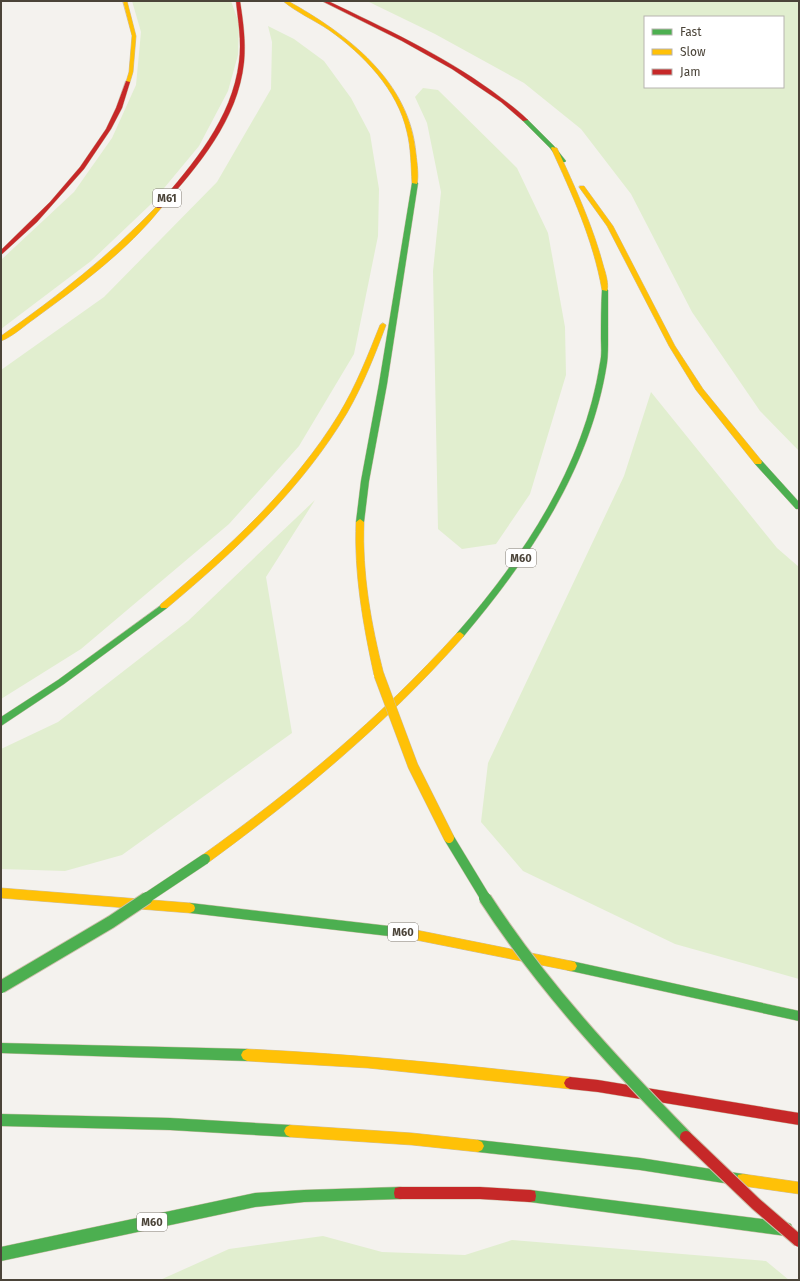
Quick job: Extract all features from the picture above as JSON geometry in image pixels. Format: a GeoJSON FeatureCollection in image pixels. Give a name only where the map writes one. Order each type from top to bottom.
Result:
{"type":"FeatureCollection","features":[{"type":"Feature","properties":{"kind":"highway"},"geometry":{"type":"LineString","coordinates":[[1,253],[38,218],[67,186],[93,153],[109,129],[123,100],[133,61],[132,28],[125,1]]}},
{"type":"Feature","properties":{"kind":"highway","name":"M61"},"geometry":{"type":"LineString","coordinates":[[1,339],[29,320],[81,280],[119,247],[162,204],[192,170],[214,137],[237,88],[244,44],[243,23],[238,1]]}},
{"type":"Feature","properties":{"kind":"highway"},"geometry":{"type":"LineString","coordinates":[[285,1],[333,30],[355,48],[387,82],[404,114],[411,134],[415,184],[378,412],[361,505],[359,542],[360,585],[370,637],[379,675],[394,721],[426,796],[471,873],[533,964],[605,1052],[657,1108],[762,1209],[799,1241]]}},
{"type":"Feature","properties":{"kind":"highway"},"geometry":{"type":"LineString","coordinates":[[324,1],[399,36],[452,64],[503,100],[554,148],[610,226],[669,340],[700,390],[751,454],[799,508]]}},
{"type":"Feature","properties":{"kind":"highway","name":"M60"},"geometry":{"type":"LineString","coordinates":[[1,986],[111,922],[205,859],[296,792],[344,751],[410,689],[447,650],[495,594],[524,554],[569,476],[593,411],[600,383],[606,343],[606,298],[598,256],[589,226],[554,148]]}},
{"type":"Feature","properties":{"kind":"highway"},"geometry":{"type":"LineString","coordinates":[[1,722],[67,678],[148,620],[209,569],[267,512],[306,466],[336,425],[356,389],[396,295]]}},
{"type":"Feature","properties":{"kind":"highway","name":"M60"},"geometry":{"type":"LineString","coordinates":[[1,893],[214,910],[394,930],[626,977],[799,1016]]}},
{"type":"Feature","properties":{"kind":"highway"},"geometry":{"type":"LineString","coordinates":[[1,1048],[291,1057],[443,1069],[598,1086],[799,1119]]}},
{"type":"Feature","properties":{"kind":"highway"},"geometry":{"type":"LineString","coordinates":[[1,1120],[170,1124],[412,1139],[640,1164],[799,1188]]}},
{"type":"Feature","properties":{"kind":"highway","name":"M60"},"geometry":{"type":"LineString","coordinates":[[1,1254],[255,1200],[304,1196],[403,1193],[480,1193],[554,1198],[799,1230]]}},
{"type":"Feature","properties":{"kind":"green space"},"geometry":{"type":"Polygon","coordinates":[[[132,1],[231,1],[239,23],[238,55],[228,91],[199,146],[150,205],[91,261],[1,329],[1,260],[74,192],[112,138],[136,85],[141,32],[132,1]]]}},
{"type":"Feature","properties":{"kind":"green space"},"geometry":{"type":"Polygon","coordinates":[[[367,1],[799,1],[799,451],[760,411],[692,312],[631,194],[581,129],[524,83],[435,34],[367,1]]]}},
{"type":"Feature","properties":{"kind":"green space"},"geometry":{"type":"Polygon","coordinates":[[[268,26],[294,39],[324,61],[351,98],[370,134],[379,189],[378,236],[354,354],[299,446],[229,524],[81,649],[1,699],[1,370],[104,297],[217,182],[271,89],[272,42],[268,26]]]}},
{"type":"Feature","properties":{"kind":"green space"},"geometry":{"type":"Polygon","coordinates":[[[423,88],[438,90],[517,168],[548,233],[565,327],[566,375],[530,494],[496,544],[462,549],[438,529],[433,271],[441,192],[427,123],[415,97],[423,88]]]}},
{"type":"Feature","properties":{"kind":"green space"},"geometry":{"type":"Polygon","coordinates":[[[651,392],[777,548],[799,567],[799,979],[675,944],[523,871],[481,822],[488,763],[624,476],[651,392]]]}},
{"type":"Feature","properties":{"kind":"green space"},"geometry":{"type":"Polygon","coordinates":[[[315,500],[266,577],[292,733],[122,855],[65,871],[1,869],[1,749],[58,722],[188,621],[315,500]]]}},
{"type":"Feature","properties":{"kind":"green space"},"geometry":{"type":"Polygon","coordinates":[[[323,1236],[382,1252],[465,1255],[512,1240],[766,1261],[789,1280],[160,1280],[229,1249],[323,1236]]]}},
{"type":"Feature","properties":{"kind":"traffic: fast"},"geometry":{"type":"LineString","coordinates":[[525,120],[552,147],[563,161]]}},
{"type":"Feature","properties":{"kind":"traffic: fast"},"geometry":{"type":"LineString","coordinates":[[360,522],[365,481],[383,384],[415,183]]}},
{"type":"Feature","properties":{"kind":"traffic: fast"},"geometry":{"type":"LineString","coordinates":[[460,635],[484,607],[526,550],[562,489],[589,426],[604,362],[605,290]]}},
{"type":"Feature","properties":{"kind":"traffic: fast"},"geometry":{"type":"LineString","coordinates":[[758,462],[799,507]]}},
{"type":"Feature","properties":{"kind":"traffic: fast"},"geometry":{"type":"LineString","coordinates":[[1,722],[61,682],[164,606]]}},
{"type":"Feature","properties":{"kind":"traffic: fast"},"geometry":{"type":"LineString","coordinates":[[449,838],[499,919],[557,996],[620,1068],[686,1137]]}},
{"type":"Feature","properties":{"kind":"traffic: fast"},"geometry":{"type":"LineString","coordinates":[[1,987],[111,922],[205,859]]}},
{"type":"Feature","properties":{"kind":"traffic: fast"},"geometry":{"type":"LineString","coordinates":[[190,908],[406,933]]}},
{"type":"Feature","properties":{"kind":"traffic: fast"},"geometry":{"type":"LineString","coordinates":[[571,966],[799,1016]]}},
{"type":"Feature","properties":{"kind":"traffic: fast"},"geometry":{"type":"LineString","coordinates":[[1,1048],[247,1055]]}},
{"type":"Feature","properties":{"kind":"traffic: fast"},"geometry":{"type":"LineString","coordinates":[[1,1120],[170,1124],[290,1131]]}},
{"type":"Feature","properties":{"kind":"traffic: fast"},"geometry":{"type":"LineString","coordinates":[[478,1146],[640,1164],[743,1180]]}},
{"type":"Feature","properties":{"kind":"traffic: fast"},"geometry":{"type":"LineString","coordinates":[[1,1254],[255,1200],[304,1196],[400,1193]]}},
{"type":"Feature","properties":{"kind":"traffic: fast"},"geometry":{"type":"LineString","coordinates":[[530,1196],[786,1229]]}},
{"type":"Feature","properties":{"kind":"traffic: slow"},"geometry":{"type":"LineString","coordinates":[[125,1],[134,36],[131,72],[128,82]]}},
{"type":"Feature","properties":{"kind":"traffic: slow"},"geometry":{"type":"LineString","coordinates":[[285,1],[317,20],[346,41],[360,53],[384,80],[394,95],[409,126],[413,150],[415,183]]}},
{"type":"Feature","properties":{"kind":"traffic: slow"},"geometry":{"type":"LineString","coordinates":[[554,148],[585,217],[602,271],[605,290]]}},
{"type":"Feature","properties":{"kind":"traffic: slow"},"geometry":{"type":"LineString","coordinates":[[582,187],[610,226],[672,346],[700,390],[758,462]]}},
{"type":"Feature","properties":{"kind":"traffic: slow"},"geometry":{"type":"LineString","coordinates":[[1,339],[84,278],[123,244],[159,207]]}},
{"type":"Feature","properties":{"kind":"traffic: slow"},"geometry":{"type":"LineString","coordinates":[[164,606],[214,563],[262,517],[285,493],[306,467],[325,441],[349,402],[383,325]]}},
{"type":"Feature","properties":{"kind":"traffic: slow"},"geometry":{"type":"LineString","coordinates":[[360,522],[359,541],[361,580],[370,637],[379,675]]}},
{"type":"Feature","properties":{"kind":"traffic: slow"},"geometry":{"type":"LineString","coordinates":[[205,859],[274,808],[340,754],[402,697],[432,667],[460,635]]}},
{"type":"Feature","properties":{"kind":"traffic: slow"},"geometry":{"type":"LineString","coordinates":[[379,675],[413,766],[449,838]]}},
{"type":"Feature","properties":{"kind":"traffic: slow"},"geometry":{"type":"LineString","coordinates":[[1,893],[190,908]]}},
{"type":"Feature","properties":{"kind":"traffic: slow"},"geometry":{"type":"LineString","coordinates":[[406,933],[571,966]]}},
{"type":"Feature","properties":{"kind":"traffic: slow"},"geometry":{"type":"LineString","coordinates":[[247,1055],[368,1062],[570,1083]]}},
{"type":"Feature","properties":{"kind":"traffic: slow"},"geometry":{"type":"LineString","coordinates":[[290,1131],[412,1139],[478,1146]]}},
{"type":"Feature","properties":{"kind":"traffic: slow"},"geometry":{"type":"LineString","coordinates":[[743,1180],[799,1188]]}},
{"type":"Feature","properties":{"kind":"traffic: jam"},"geometry":{"type":"LineString","coordinates":[[159,207],[198,161],[214,138],[227,114],[236,89],[242,62],[242,33],[238,1]]}},
{"type":"Feature","properties":{"kind":"traffic: jam"},"geometry":{"type":"LineString","coordinates":[[324,1],[429,53],[479,84],[525,120]]}},
{"type":"Feature","properties":{"kind":"traffic: jam"},"geometry":{"type":"LineString","coordinates":[[1,253],[52,204],[82,168],[108,129],[122,101],[128,82]]}},
{"type":"Feature","properties":{"kind":"traffic: jam"},"geometry":{"type":"LineString","coordinates":[[570,1083],[598,1086],[799,1119]]}},
{"type":"Feature","properties":{"kind":"traffic: jam"},"geometry":{"type":"LineString","coordinates":[[686,1137],[756,1204],[799,1241]]}},
{"type":"Feature","properties":{"kind":"traffic: jam"},"geometry":{"type":"LineString","coordinates":[[400,1193],[480,1193],[530,1196]]}}]}
